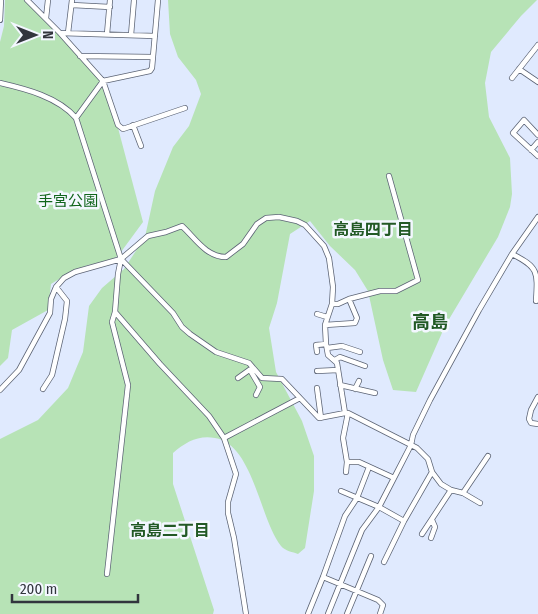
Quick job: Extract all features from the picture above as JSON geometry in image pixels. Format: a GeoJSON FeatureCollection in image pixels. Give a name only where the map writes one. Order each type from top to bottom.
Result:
{"type":"FeatureCollection","features":[{"type":"Feature","properties":{"kind":"street"},"geometry":{"type":"LineString","coordinates":[[0,20],[1,0]]}},
{"type":"Feature","properties":{"kind":"street"},"geometry":{"type":"LineString","coordinates":[[27,0],[46,18],[103,81],[118,125],[123,129],[185,108]]}},
{"type":"Feature","properties":{"kind":"street"},"geometry":{"type":"LineString","coordinates":[[46,18],[48,0]]}},
{"type":"Feature","properties":{"kind":"street"},"geometry":{"type":"LineString","coordinates":[[90,6],[91,0]]}},
{"type":"Feature","properties":{"kind":"street"},"geometry":{"type":"LineString","coordinates":[[108,34],[110,0]]}},
{"type":"Feature","properties":{"kind":"street"},"geometry":{"type":"LineString","coordinates":[[131,35],[134,0]]}},
{"type":"Feature","properties":{"kind":"street"},"geometry":{"type":"LineString","coordinates":[[76,118],[103,81],[150,71],[152,68],[158,0]]}},
{"type":"Feature","properties":{"kind":"street"},"geometry":{"type":"LineString","coordinates":[[68,33],[72,3],[110,7]]}},
{"type":"Feature","properties":{"kind":"street"},"geometry":{"type":"LineString","coordinates":[[60,33],[155,36]]}},
{"type":"Feature","properties":{"kind":"street"},"geometry":{"type":"LineString","coordinates":[[512,78],[538,45]]}},
{"type":"Feature","properties":{"kind":"street"},"geometry":{"type":"LineString","coordinates":[[80,56],[153,58]]}},
{"type":"Feature","properties":{"kind":"street"},"geometry":{"type":"LineString","coordinates":[[519,69],[538,82]]}},
{"type":"Feature","properties":{"kind":"street"},"geometry":{"type":"LineString","coordinates":[[0,83],[54,101],[65,107],[76,118],[121,259],[173,313],[182,327],[190,334],[216,352],[249,364],[260,387],[256,395]]}},
{"type":"Feature","properties":{"kind":"street"},"geometry":{"type":"LineString","coordinates":[[538,136],[524,120],[513,133],[538,156]]}},
{"type":"Feature","properties":{"kind":"street"},"geometry":{"type":"LineString","coordinates":[[133,125],[141,146]]}},
{"type":"Feature","properties":{"kind":"street"},"geometry":{"type":"LineString","coordinates":[[531,150],[538,142]]}},
{"type":"Feature","properties":{"kind":"street"},"geometry":{"type":"LineString","coordinates":[[332,304],[338,304],[349,299],[380,291],[396,290],[418,280],[389,176]]}},
{"type":"Feature","properties":{"kind":"street"},"geometry":{"type":"LineString","coordinates":[[328,614],[362,530],[379,507],[447,368],[512,254],[538,217]]}},
{"type":"Feature","properties":{"kind":"street"},"geometry":{"type":"LineString","coordinates":[[0,390],[19,370],[50,313],[51,299],[56,287],[64,278],[75,272],[121,259],[148,236],[182,226],[202,247],[214,255],[226,256],[243,244],[257,224],[266,218],[288,218],[305,225],[324,246],[329,258],[332,272],[332,304],[326,325],[327,346],[328,355],[335,360],[338,370],[346,413],[343,438],[347,462],[346,472]]}},
{"type":"Feature","properties":{"kind":"street"},"geometry":{"type":"LineString","coordinates":[[512,254],[534,266],[537,274],[536,301]]}},
{"type":"Feature","properties":{"kind":"street"},"geometry":{"type":"LineString","coordinates":[[107,574],[128,385],[112,322],[115,312],[121,259]]}},
{"type":"Feature","properties":{"kind":"street"},"geometry":{"type":"LineString","coordinates":[[43,389],[52,375],[65,319],[67,301],[56,287]]}},
{"type":"Feature","properties":{"kind":"street"},"geometry":{"type":"LineString","coordinates":[[326,325],[355,323],[357,318],[349,299]]}},
{"type":"Feature","properties":{"kind":"street"},"geometry":{"type":"LineString","coordinates":[[115,312],[209,416],[224,438],[236,474],[228,502],[228,513],[234,538],[246,614]]}},
{"type":"Feature","properties":{"kind":"street"},"geometry":{"type":"LineString","coordinates":[[317,314],[327,317]]}},
{"type":"Feature","properties":{"kind":"street"},"geometry":{"type":"LineString","coordinates":[[317,352],[316,345],[342,346],[360,352]]}},
{"type":"Feature","properties":{"kind":"street"},"geometry":{"type":"LineString","coordinates":[[335,360],[340,357],[365,366]]}},
{"type":"Feature","properties":{"kind":"street"},"geometry":{"type":"LineString","coordinates":[[238,378],[252,369]]}},
{"type":"Feature","properties":{"kind":"street"},"geometry":{"type":"LineString","coordinates":[[252,369],[262,378],[282,379],[314,414],[321,418],[346,413],[411,444],[428,459],[432,472],[441,484],[451,490],[463,493],[480,503]]}},
{"type":"Feature","properties":{"kind":"street"},"geometry":{"type":"LineString","coordinates":[[317,371],[338,370]]}},
{"type":"Feature","properties":{"kind":"street"},"geometry":{"type":"LineString","coordinates":[[355,388],[359,381]]}},
{"type":"Feature","properties":{"kind":"street"},"geometry":{"type":"LineString","coordinates":[[340,385],[375,393]]}},
{"type":"Feature","properties":{"kind":"street"},"geometry":{"type":"LineString","coordinates":[[317,388],[321,418]]}},
{"type":"Feature","properties":{"kind":"street"},"geometry":{"type":"LineString","coordinates":[[538,397],[531,410],[529,419],[531,423],[538,424]]}},
{"type":"Feature","properties":{"kind":"street"},"geometry":{"type":"LineString","coordinates":[[224,438],[300,398]]}},
{"type":"Feature","properties":{"kind":"street"},"geometry":{"type":"LineString","coordinates":[[463,493],[488,456]]}},
{"type":"Feature","properties":{"kind":"street"},"geometry":{"type":"LineString","coordinates":[[347,462],[359,462],[394,478]]}},
{"type":"Feature","properties":{"kind":"street"},"geometry":{"type":"LineString","coordinates":[[308,614],[345,516],[357,498],[369,467]]}},
{"type":"Feature","properties":{"kind":"street"},"geometry":{"type":"LineString","coordinates":[[384,562],[404,521],[432,472]]}},
{"type":"Feature","properties":{"kind":"street"},"geometry":{"type":"LineString","coordinates":[[422,534],[428,522],[432,520],[451,490]]}},
{"type":"Feature","properties":{"kind":"street"},"geometry":{"type":"LineString","coordinates":[[341,491],[379,507],[404,521]]}},
{"type":"Feature","properties":{"kind":"street"},"geometry":{"type":"LineString","coordinates":[[431,538],[435,527],[432,520]]}},
{"type":"Feature","properties":{"kind":"street"},"geometry":{"type":"LineString","coordinates":[[347,614],[371,556]]}},
{"type":"Feature","properties":{"kind":"street"},"geometry":{"type":"LineString","coordinates":[[323,577],[382,603],[380,614]]}},
{"type":"Feature","properties":{"kind":"green space","name":"手宮公園"},"geometry":{"type":"Polygon","coordinates":[[[5,0],[26,0],[92,66],[101,82],[118,128],[143,222],[118,256],[107,262],[88,265],[69,273],[51,284],[48,310],[12,330],[8,358],[0,366],[0,42],[4,26],[5,0]]]}},
{"type":"Feature","properties":{"kind":"green space"},"geometry":{"type":"Polygon","coordinates":[[[168,0],[537,0],[491,52],[485,83],[489,117],[510,158],[512,194],[510,207],[498,237],[445,326],[416,392],[393,390],[383,360],[368,291],[355,270],[330,246],[310,221],[290,234],[277,303],[269,328],[276,372],[302,421],[314,456],[314,491],[305,548],[298,554],[281,546],[267,519],[247,468],[238,454],[228,443],[215,438],[198,439],[173,453],[173,484],[214,610],[213,614],[0,614],[0,439],[38,420],[68,388],[83,352],[89,306],[102,288],[124,269],[145,237],[155,191],[173,147],[189,126],[201,94],[196,80],[178,57],[170,34],[168,0]]]}},
{"type":"Feature","properties":{"kind":"district","name":"高島四丁目"},"geometry":{"type":"Point","coordinates":[373,229]}},
{"type":"Feature","properties":{"kind":"district","name":"高島"},"geometry":{"type":"Point","coordinates":[430,322]}},
{"type":"Feature","properties":{"kind":"district","name":"高島二丁目"},"geometry":{"type":"Point","coordinates":[170,530]}}]}
